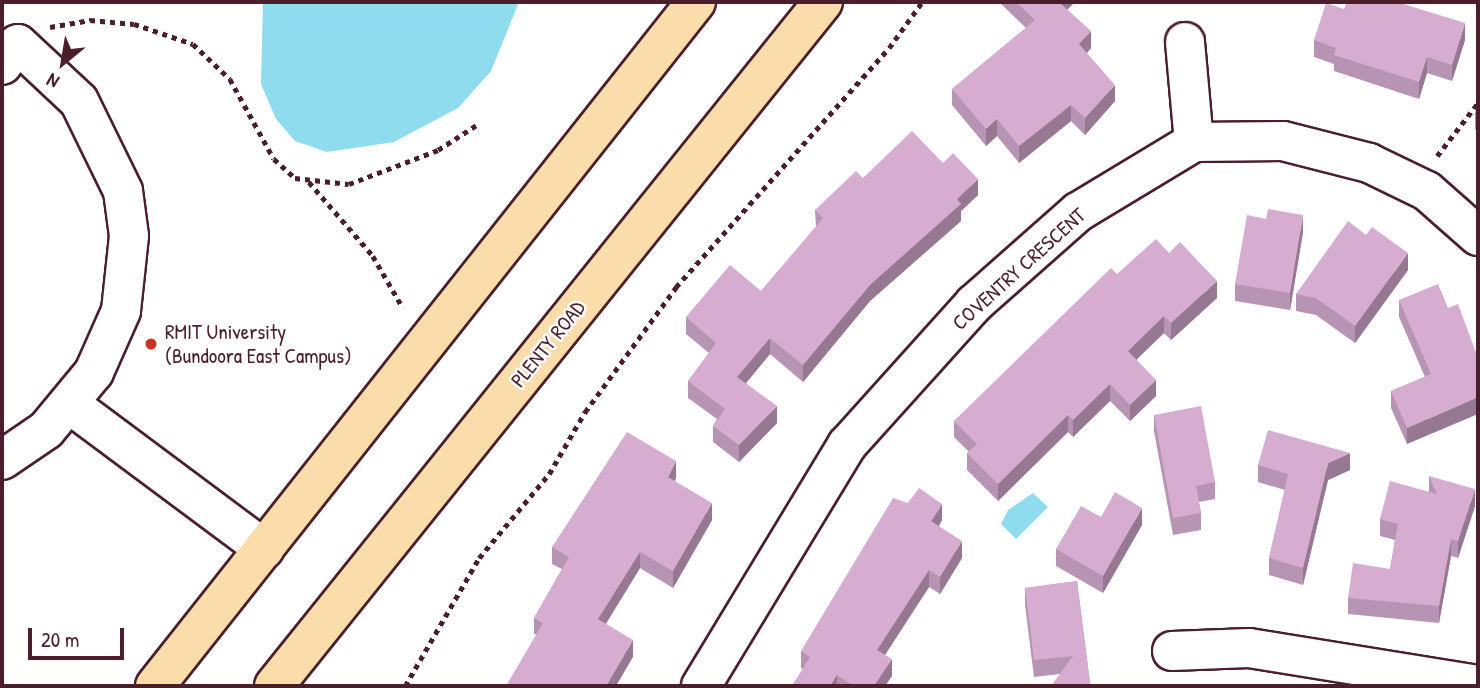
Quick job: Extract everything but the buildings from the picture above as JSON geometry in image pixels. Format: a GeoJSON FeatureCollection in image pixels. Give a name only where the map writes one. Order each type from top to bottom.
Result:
{"type":"FeatureCollection","features":[{"type":"Feature","properties":{"kind":"highway"},"geometry":{"type":"LineString","coordinates":[[155,686],[696,2]]}},
{"type":"Feature","properties":{"kind":"highway","name":"PLENTY ROAD"},"geometry":{"type":"LineString","coordinates":[[274,686],[823,2]]}},
{"type":"Feature","properties":{"kind":"street"},"geometry":{"type":"LineString","coordinates":[[1185,43],[1195,142],[1283,141],[1369,163],[1427,191],[1478,236]]}},
{"type":"Feature","properties":{"kind":"street"},"geometry":{"type":"LineString","coordinates":[[2,65],[18,44],[79,101],[123,191],[129,275],[121,311],[94,372],[71,405],[2,460]]}},
{"type":"Feature","properties":{"kind":"street","name":"COVENTRY CRESCENT"},"geometry":{"type":"LineString","coordinates":[[701,686],[847,445],[965,314],[1078,212],[1195,142]]}},
{"type":"Feature","properties":{"kind":"street"},"geometry":{"type":"LineString","coordinates":[[71,405],[264,549]]}},
{"type":"Feature","properties":{"kind":"street"},"geometry":{"type":"LineString","coordinates":[[1172,651],[1249,648],[1478,685]]}},
{"type":"Feature","properties":{"kind":"path"},"geometry":{"type":"LineString","coordinates":[[405,686],[479,558],[549,474],[585,412],[676,288],[889,48],[922,2]]}},
{"type":"Feature","properties":{"kind":"path"},"geometry":{"type":"LineString","coordinates":[[41,32],[101,21],[164,29],[192,44],[230,79],[274,159],[309,181],[373,256],[403,308]]}},
{"type":"Feature","properties":{"kind":"path"},"geometry":{"type":"LineString","coordinates":[[1437,156],[1478,103]]}},
{"type":"Feature","properties":{"kind":"path"},"geometry":{"type":"LineString","coordinates":[[309,181],[349,184],[438,150],[478,124]]}},
{"type":"Feature","properties":{"kind":"water"},"geometry":{"type":"Polygon","coordinates":[[[263,2],[519,2],[491,71],[458,108],[394,142],[327,152],[295,141],[276,119],[261,84],[263,2]]]}},
{"type":"Feature","properties":{"kind":"water"},"geometry":{"type":"Polygon","coordinates":[[[1033,493],[1048,507],[1016,539],[1001,524],[1008,510],[1033,493]]]}},
{"type":"Feature","properties":{"kind":"place","name":"RMIT University (Bundoora East Campus)"},"geometry":{"type":"Point","coordinates":[151,344]}}]}
